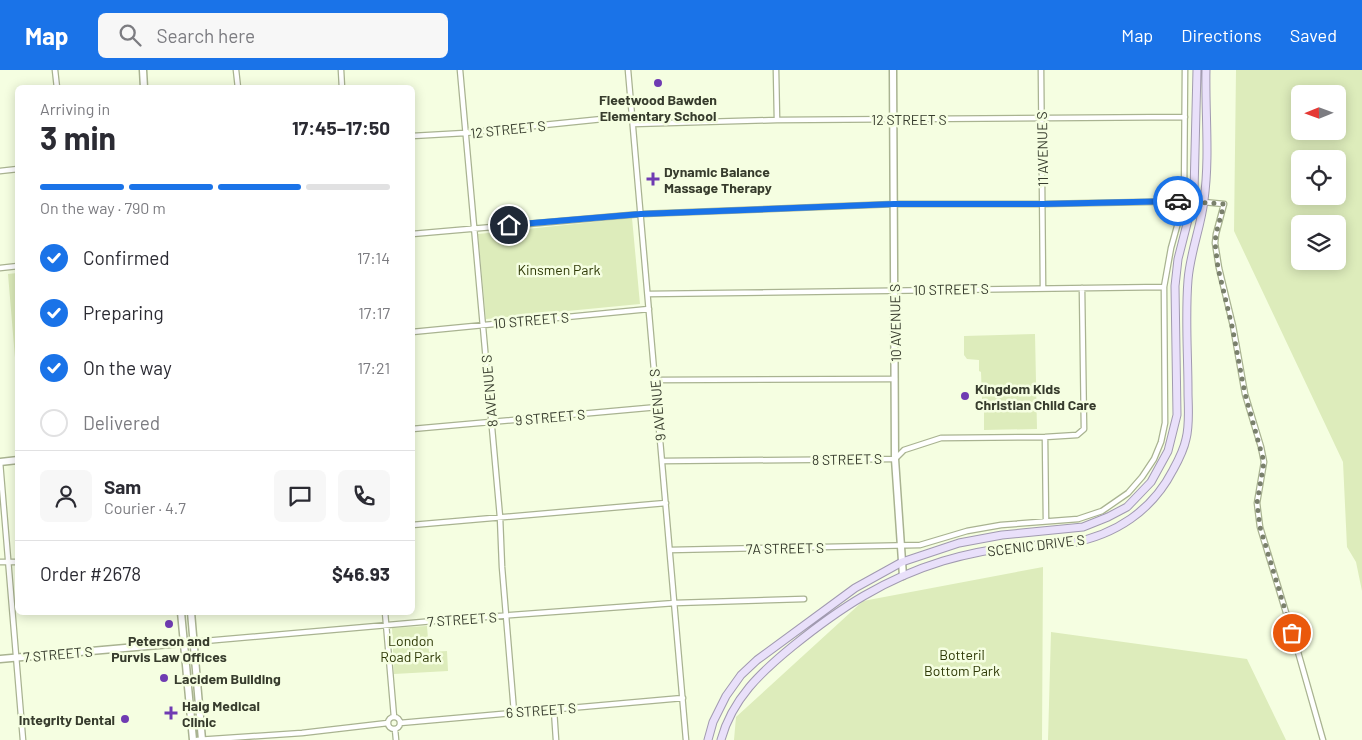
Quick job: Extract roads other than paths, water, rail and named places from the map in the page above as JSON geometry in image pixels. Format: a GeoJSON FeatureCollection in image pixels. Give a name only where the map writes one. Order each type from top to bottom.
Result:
{"type":"FeatureCollection","features":[{"type":"Feature","properties":{"kind":"main road","name":"SCENIC DRIVE S"},"geometry":{"type":"LineString","coordinates":[[708,740],[726,696],[741,675],[757,660],[847,593],[902,562],[932,551],[978,540],[1083,527],[1127,507],[1151,482],[1168,451],[1177,416],[1175,279],[1181,243],[1193,201],[1197,70]]}},
{"type":"Feature","properties":{"kind":"main road","name":"SCENIC DRIVE S"},"geometry":{"type":"LineString","coordinates":[[721,740],[724,728],[736,704],[751,684],[772,663],[823,622],[868,592],[943,561],[975,553],[1020,546],[1071,543],[1089,538],[1118,527],[1133,518],[1150,504],[1160,492],[1173,470],[1186,439],[1188,412],[1188,278],[1204,202],[1206,178],[1206,70]]}},
{"type":"Feature","properties":{"kind":"street"},"geometry":{"type":"LineString","coordinates":[[55,70],[56,85]]}},
{"type":"Feature","properties":{"kind":"street"},"geometry":{"type":"LineString","coordinates":[[143,70],[144,85]]}},
{"type":"Feature","properties":{"kind":"street"},"geometry":{"type":"LineString","coordinates":[[236,70],[238,85]]}},
{"type":"Feature","properties":{"kind":"street"},"geometry":{"type":"LineString","coordinates":[[341,70],[342,85]]}},
{"type":"Feature","properties":{"kind":"street","name":"8 AVENUE S"},"geometry":{"type":"LineString","coordinates":[[460,70],[500,517],[502,567],[514,712]]}},
{"type":"Feature","properties":{"kind":"street","name":"9 AVENUE S"},"geometry":{"type":"LineString","coordinates":[[628,70],[686,740]]}},
{"type":"Feature","properties":{"kind":"street"},"geometry":{"type":"LineString","coordinates":[[776,70],[777,120]]}},
{"type":"Feature","properties":{"kind":"street","name":"10 AVENUE S"},"geometry":{"type":"LineString","coordinates":[[893,70],[894,458],[903,576]]}},
{"type":"Feature","properties":{"kind":"street","name":"11 AVENUE S"},"geometry":{"type":"LineString","coordinates":[[1041,70],[1043,288]]}},
{"type":"Feature","properties":{"kind":"street","name":"SCENIC DRIVE S"},"geometry":{"type":"LineString","coordinates":[[900,545],[920,545],[967,531],[1000,525],[1078,519],[1102,511],[1128,493],[1154,459],[1161,442],[1165,423],[1164,287],[1171,248],[1184,201],[1185,70]]}},
{"type":"Feature","properties":{"kind":"street","name":"12 STREET S"},"geometry":{"type":"LineString","coordinates":[[415,136],[465,133],[632,116]]}},
{"type":"Feature","properties":{"kind":"street","name":"12 STREET S"},"geometry":{"type":"LineString","coordinates":[[633,124],[777,120],[1185,117]]}},
{"type":"Feature","properties":{"kind":"street"},"geometry":{"type":"LineString","coordinates":[[0,171],[15,169]]}},
{"type":"Feature","properties":{"kind":"street"},"geometry":{"type":"LineString","coordinates":[[415,234],[641,214],[894,204],[1193,201],[1224,204],[1215,243],[1218,268],[1232,326],[1245,394],[1264,462],[1257,503],[1260,527],[1323,740]]}},
{"type":"Feature","properties":{"kind":"street"},"geometry":{"type":"LineString","coordinates":[[0,268],[15,266]]}},
{"type":"Feature","properties":{"kind":"street","name":"10 STREET S"},"geometry":{"type":"LineString","coordinates":[[648,294],[1164,287]]}},
{"type":"Feature","properties":{"kind":"street","name":"8 STREET S"},"geometry":{"type":"LineString","coordinates":[[662,461],[894,458],[904,450],[941,438],[1044,438],[1079,434],[1084,429],[1082,288]]}},
{"type":"Feature","properties":{"kind":"street","name":"10 STREET S"},"geometry":{"type":"LineString","coordinates":[[415,332],[649,309]]}},
{"type":"Feature","properties":{"kind":"street"},"geometry":{"type":"LineString","coordinates":[[655,380],[895,379]]}},
{"type":"Feature","properties":{"kind":"street","name":"9 STREET S"},"geometry":{"type":"LineString","coordinates":[[415,429],[658,407]]}},
{"type":"Feature","properties":{"kind":"street"},"geometry":{"type":"LineString","coordinates":[[1044,438],[1046,521]]}},
{"type":"Feature","properties":{"kind":"street"},"geometry":{"type":"LineString","coordinates":[[15,460],[0,462],[23,740]]}},
{"type":"Feature","properties":{"kind":"street"},"geometry":{"type":"LineString","coordinates":[[415,526],[666,503]]}},
{"type":"Feature","properties":{"kind":"street","name":"7A STREET S"},"geometry":{"type":"LineString","coordinates":[[670,550],[900,545]]}},
{"type":"Feature","properties":{"kind":"street"},"geometry":{"type":"LineString","coordinates":[[0,562],[15,562]]}},
{"type":"Feature","properties":{"kind":"street","name":"7 STREET S"},"geometry":{"type":"LineString","coordinates":[[0,659],[184,642],[675,603],[804,599]]}},
{"type":"Feature","properties":{"kind":"street"},"geometry":{"type":"LineString","coordinates":[[181,615],[193,740]]}},
{"type":"Feature","properties":{"kind":"street"},"geometry":{"type":"LineString","coordinates":[[190,615],[200,740],[302,733],[388,723]]}},
{"type":"Feature","properties":{"kind":"street"},"geometry":{"type":"LineString","coordinates":[[385,615],[394,717]]}},
{"type":"Feature","properties":{"kind":"street","name":"6 STREET S"},"geometry":{"type":"LineString","coordinates":[[400,722],[683,698]]}},
{"type":"Feature","properties":{"kind":"street"},"geometry":{"type":"LineString","coordinates":[[554,710],[556,740]]}},
{"type":"Feature","properties":{"kind":"street"},"geometry":{"type":"LineString","coordinates":[[394,717],[398,718],[400,722],[395,729],[396,740]]}},
{"type":"Feature","properties":{"kind":"street"},"geometry":{"type":"LineString","coordinates":[[388,723],[394,717]]}},
{"type":"Feature","properties":{"kind":"street"},"geometry":{"type":"LineString","coordinates":[[388,723],[391,728],[395,729]]}},
{"type":"Feature","properties":{"kind":"place","name":"Fleetwood Bawden Elementary School"},"geometry":{"type":"Point","coordinates":[658,83]}},
{"type":"Feature","properties":{"kind":"place","name":"Dynamic Balance Massage Therapy"},"geometry":{"type":"Point","coordinates":[653,179]}},
{"type":"Feature","properties":{"kind":"place","name":"Kingdom Kids Christian Child Care"},"geometry":{"type":"Point","coordinates":[965,396]}},
{"type":"Feature","properties":{"kind":"place","name":"Peterson and Purvis Law Offices"},"geometry":{"type":"Point","coordinates":[169,624]}},
{"type":"Feature","properties":{"kind":"place","name":"Lacidem Building"},"geometry":{"type":"Point","coordinates":[164,678]}},
{"type":"Feature","properties":{"kind":"place","name":"Haig Medical Clinic"},"geometry":{"type":"Point","coordinates":[171,713]}},
{"type":"Feature","properties":{"kind":"place","name":"Integrity Dental"},"geometry":{"type":"Point","coordinates":[125,719]}},
{"type":"Feature","properties":{"kind":"park label","name":"Kinsmen Park"},"geometry":{"type":"Point","coordinates":[559,269]}},
{"type":"Feature","properties":{"kind":"park label","name":"London Road Park"},"geometry":{"type":"Point","coordinates":[411,648]}},
{"type":"Feature","properties":{"kind":"park label","name":"Botteril Bottom Park"},"geometry":{"type":"Point","coordinates":[962,662]}}]}
